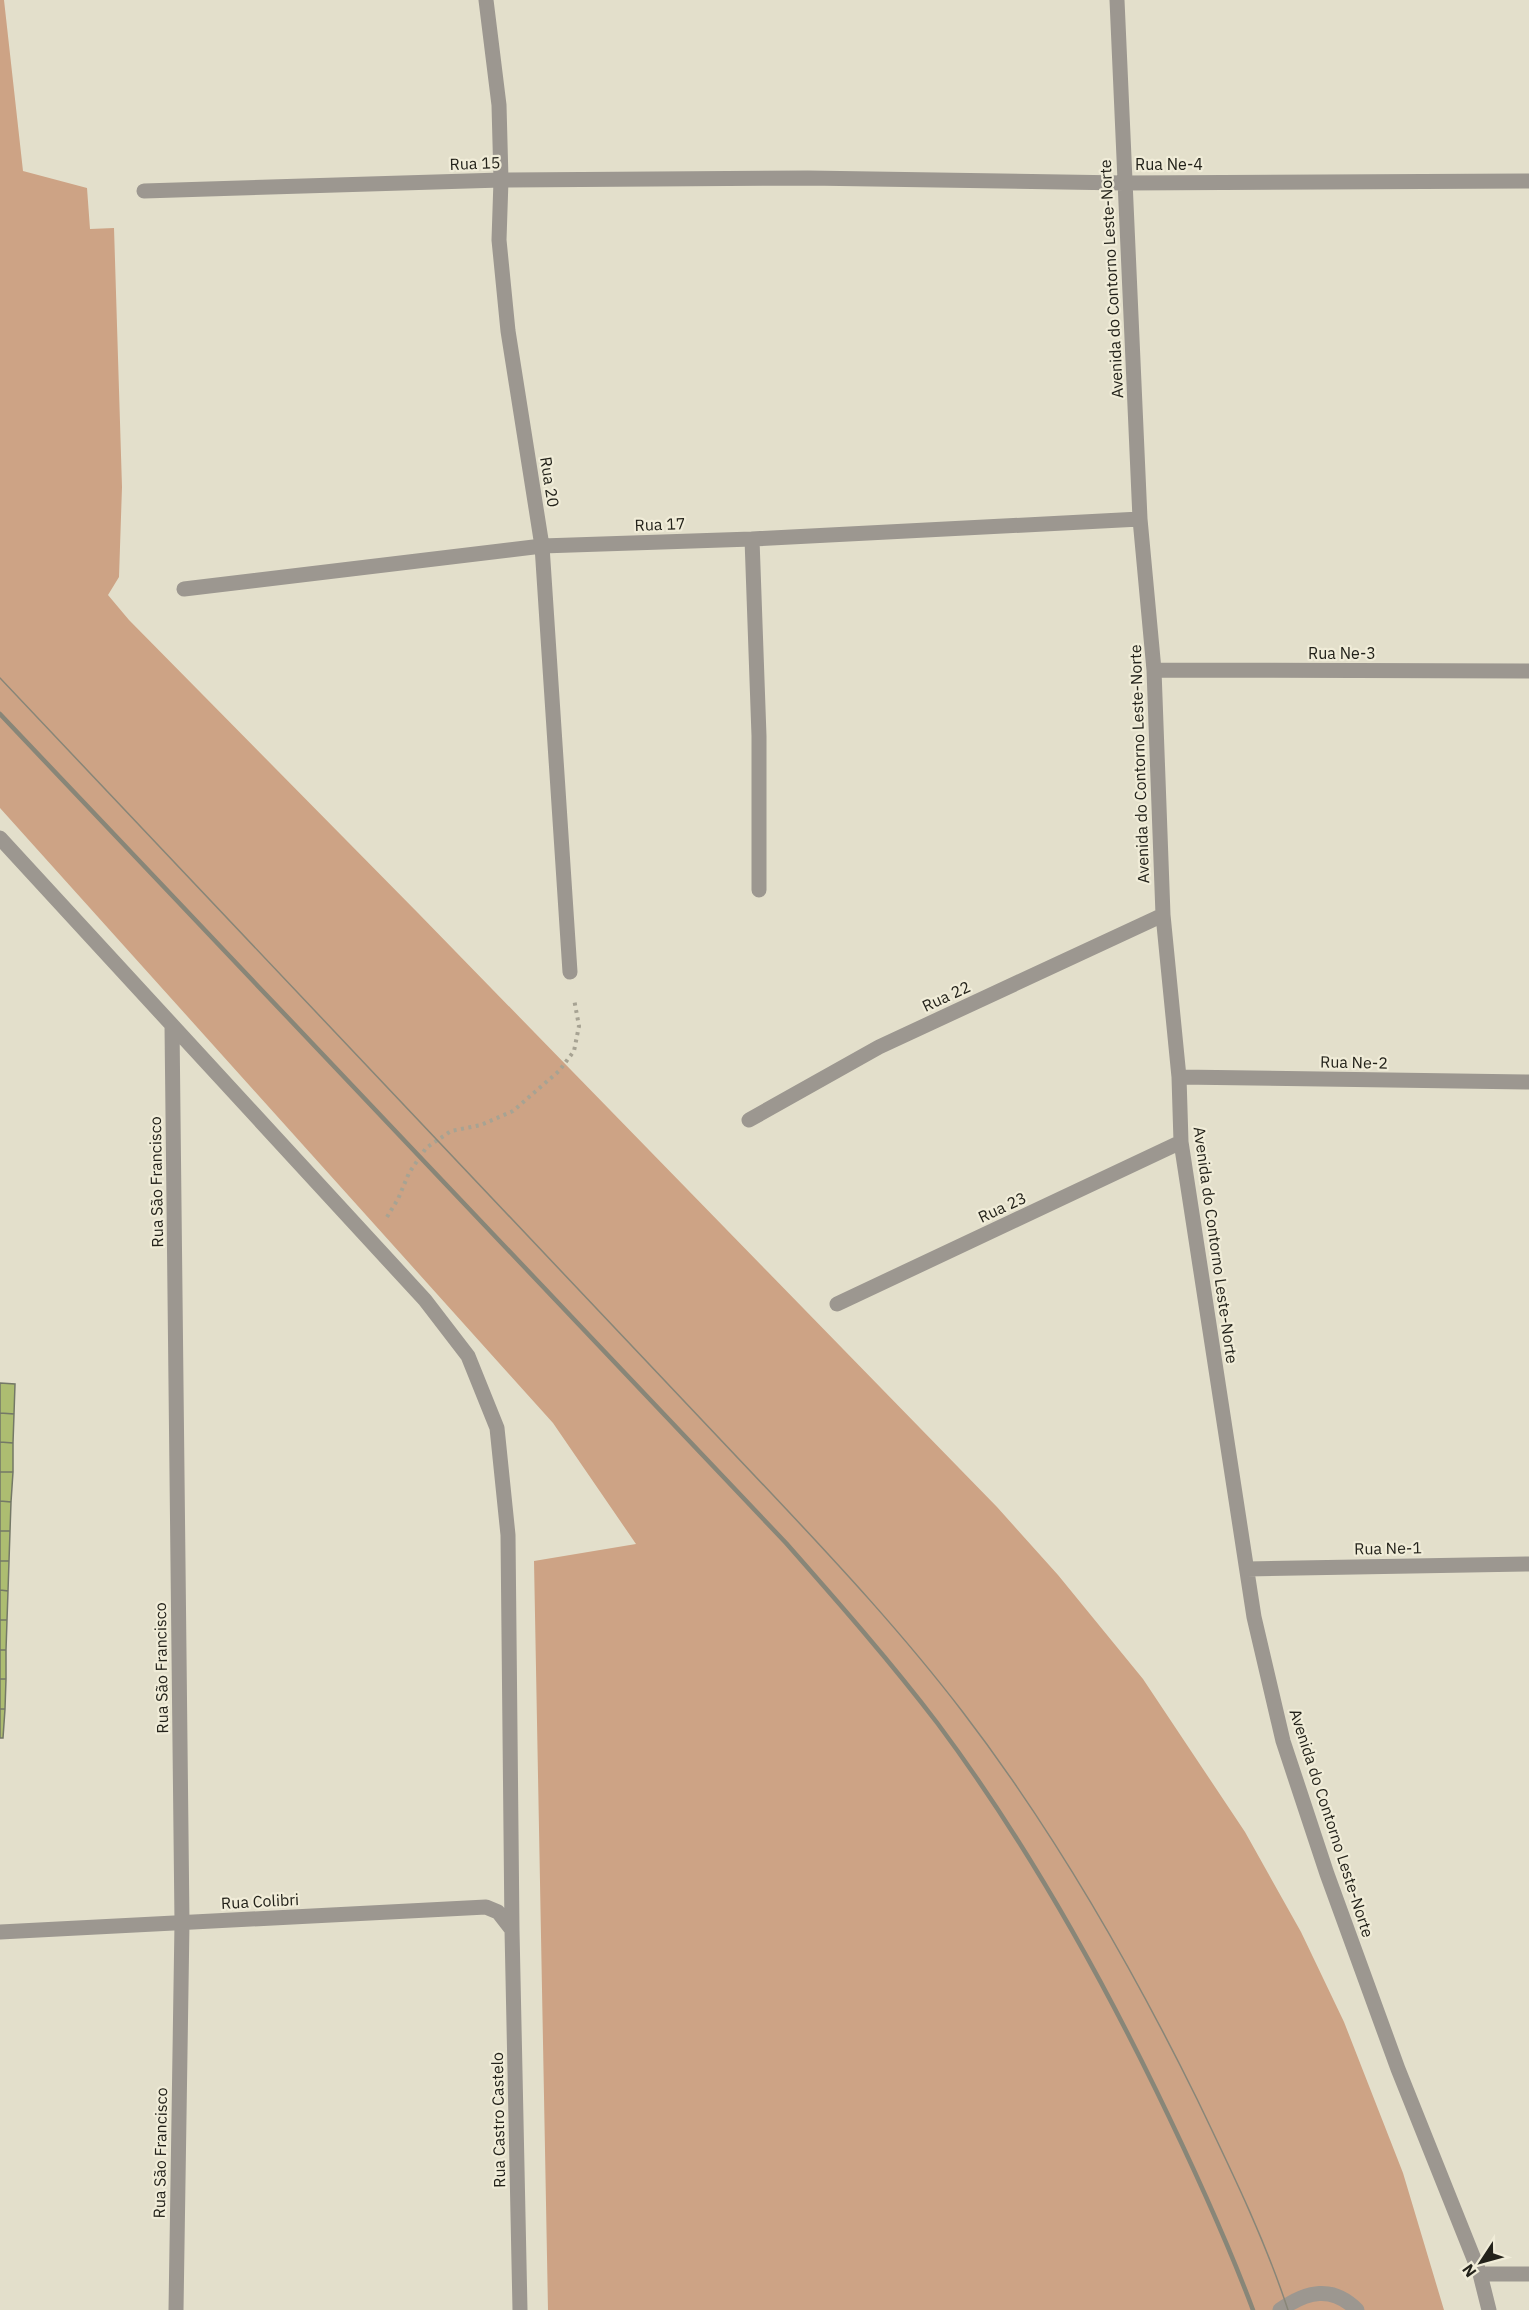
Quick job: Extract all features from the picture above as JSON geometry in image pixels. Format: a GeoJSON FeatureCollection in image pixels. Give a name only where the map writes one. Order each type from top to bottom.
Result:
{"type":"FeatureCollection","features":[{"type":"Feature","properties":{"kind":"street","name":"Rua 20"},"geometry":{"type":"LineString","coordinates":[[486,0],[499,105],[501,180],[499,240],[508,331],[542,546],[570,972]]}},
{"type":"Feature","properties":{"kind":"street","name":"Avenida do Contorno Leste-Norte"},"geometry":{"type":"LineString","coordinates":[[1116,0],[1140,519],[1154,670],[1163,915],[1179,1077],[1181,1142],[1254,1617],[1284,1741],[1327,1874],[1398,2069],[1480,2274],[1489,2310]]}},
{"type":"Feature","properties":{"kind":"street","name":"Rua 15"},"geometry":{"type":"LineString","coordinates":[[144,191],[501,180],[808,178]]}},
{"type":"Feature","properties":{"kind":"street","name":"Rua Ne-4"},"geometry":{"type":"LineString","coordinates":[[808,178],[1124,183],[1529,181]]}},
{"type":"Feature","properties":{"kind":"street","name":"Rua 17"},"geometry":{"type":"LineString","coordinates":[[184,590],[542,546],[752,539],[1140,519]]}},
{"type":"Feature","properties":{"kind":"street"},"geometry":{"type":"LineString","coordinates":[[752,539],[759,736],[759,890]]}},
{"type":"Feature","properties":{"kind":"street","name":"Rua Ne-3"},"geometry":{"type":"LineString","coordinates":[[1154,670],[1529,671]]}},
{"type":"Feature","properties":{"kind":"street","name":"Rua Castro Castelo"},"geometry":{"type":"LineString","coordinates":[[0,838],[425,1300],[468,1356],[497,1428],[508,1535],[512,1930],[520,2310]]}},
{"type":"Feature","properties":{"kind":"street","name":"Rua 22"},"geometry":{"type":"LineString","coordinates":[[749,1120],[879,1047],[1163,915]]}},
{"type":"Feature","properties":{"kind":"street","name":"Rua São Francisco"},"geometry":{"type":"LineString","coordinates":[[172,1025],[182,1923],[176,2310]]}},
{"type":"Feature","properties":{"kind":"street","name":"Rua Ne-2"},"geometry":{"type":"LineString","coordinates":[[1179,1077],[1529,1082]]}},
{"type":"Feature","properties":{"kind":"street","name":"Rua 23"},"geometry":{"type":"LineString","coordinates":[[837,1305],[1181,1142]]}},
{"type":"Feature","properties":{"kind":"street","name":"Rua Ne-1"},"geometry":{"type":"LineString","coordinates":[[1247,1569],[1529,1564]]}},
{"type":"Feature","properties":{"kind":"street","name":"Rua Colibri"},"geometry":{"type":"LineString","coordinates":[[0,1932],[486,1907],[498,1912],[512,1930]]}},
{"type":"Feature","properties":{"kind":"street"},"geometry":{"type":"LineString","coordinates":[[1480,2274],[1529,2274]]}},
{"type":"Feature","properties":{"kind":"street"},"geometry":{"type":"LineString","coordinates":[[1280,2310],[1316,2293],[1331,2293],[1345,2298],[1357,2310]]}},
{"type":"Feature","properties":{"kind":"path"},"geometry":{"type":"LineString","coordinates":[[371,1240],[398,1199],[409,1173],[426,1148],[451,1131],[481,1125],[513,1111],[559,1071],[574,1051],[579,1026],[570,972]]}},
{"type":"Feature","properties":{"kind":"shaded area"},"geometry":{"type":"Polygon","coordinates":[[[0,0],[4,0],[23,171],[87,188],[90,229],[114,228],[122,487],[119,577],[108,595],[129,620],[997,1507],[1058,1575],[1143,1679],[1245,1832],[1301,1932],[1344,2022],[1403,2173],[1444,2310],[548,2310],[534,1561],[636,1544],[553,1423],[0,808],[0,0]]]}},
{"type":"Feature","properties":{"kind":"building"},"geometry":{"type":"Polygon","coordinates":[[[0,1383],[15,1384],[14,1414],[0,1413],[0,1383]]]}},
{"type":"Feature","properties":{"kind":"building"},"geometry":{"type":"Polygon","coordinates":[[[0,1413],[14,1414],[13,1443],[0,1442],[0,1413]]]}},
{"type":"Feature","properties":{"kind":"building"},"geometry":{"type":"Polygon","coordinates":[[[0,1442],[13,1443],[13,1472],[0,1472],[0,1442]]]}},
{"type":"Feature","properties":{"kind":"building"},"geometry":{"type":"Polygon","coordinates":[[[0,1472],[13,1472],[11,1502],[0,1501],[0,1472]]]}},
{"type":"Feature","properties":{"kind":"building"},"geometry":{"type":"Polygon","coordinates":[[[0,1501],[11,1502],[10,1531],[0,1531],[0,1501]]]}},
{"type":"Feature","properties":{"kind":"building"},"geometry":{"type":"Polygon","coordinates":[[[0,1531],[10,1531],[9,1561],[0,1561],[0,1531]]]}},
{"type":"Feature","properties":{"kind":"building"},"geometry":{"type":"Polygon","coordinates":[[[0,1561],[9,1561],[8,1591],[0,1590],[0,1561]]]}},
{"type":"Feature","properties":{"kind":"building"},"geometry":{"type":"Polygon","coordinates":[[[0,1590],[8,1591],[7,1620],[0,1620],[0,1590]]]}},
{"type":"Feature","properties":{"kind":"building"},"geometry":{"type":"Polygon","coordinates":[[[0,1620],[7,1620],[6,1650],[0,1650],[0,1620]]]}},
{"type":"Feature","properties":{"kind":"building"},"geometry":{"type":"Polygon","coordinates":[[[0,1650],[6,1650],[6,1679],[0,1679],[0,1650]]]}},
{"type":"Feature","properties":{"kind":"building"},"geometry":{"type":"Polygon","coordinates":[[[0,1679],[6,1679],[5,1709],[0,1709],[0,1679]]]}},
{"type":"Feature","properties":{"kind":"building"},"geometry":{"type":"Polygon","coordinates":[[[0,1709],[5,1709],[3,1738],[0,1738],[0,1709]]]}},
{"type":"Feature","properties":{"kind":"tram line"},"geometry":{"type":"LineString","coordinates":[[0,678],[797,1520],[940,1682],[1028,1803],[1089,1899],[1145,1998],[1222,2151],[1257,2229],[1288,2310]]}},
{"type":"Feature","properties":{"kind":"railway"},"geometry":{"type":"LineString","coordinates":[[0,714],[786,1543],[864,1632],[920,1701],[999,1811],[1082,1948],[1132,2042],[1182,2144],[1253,2310]]}}]}
